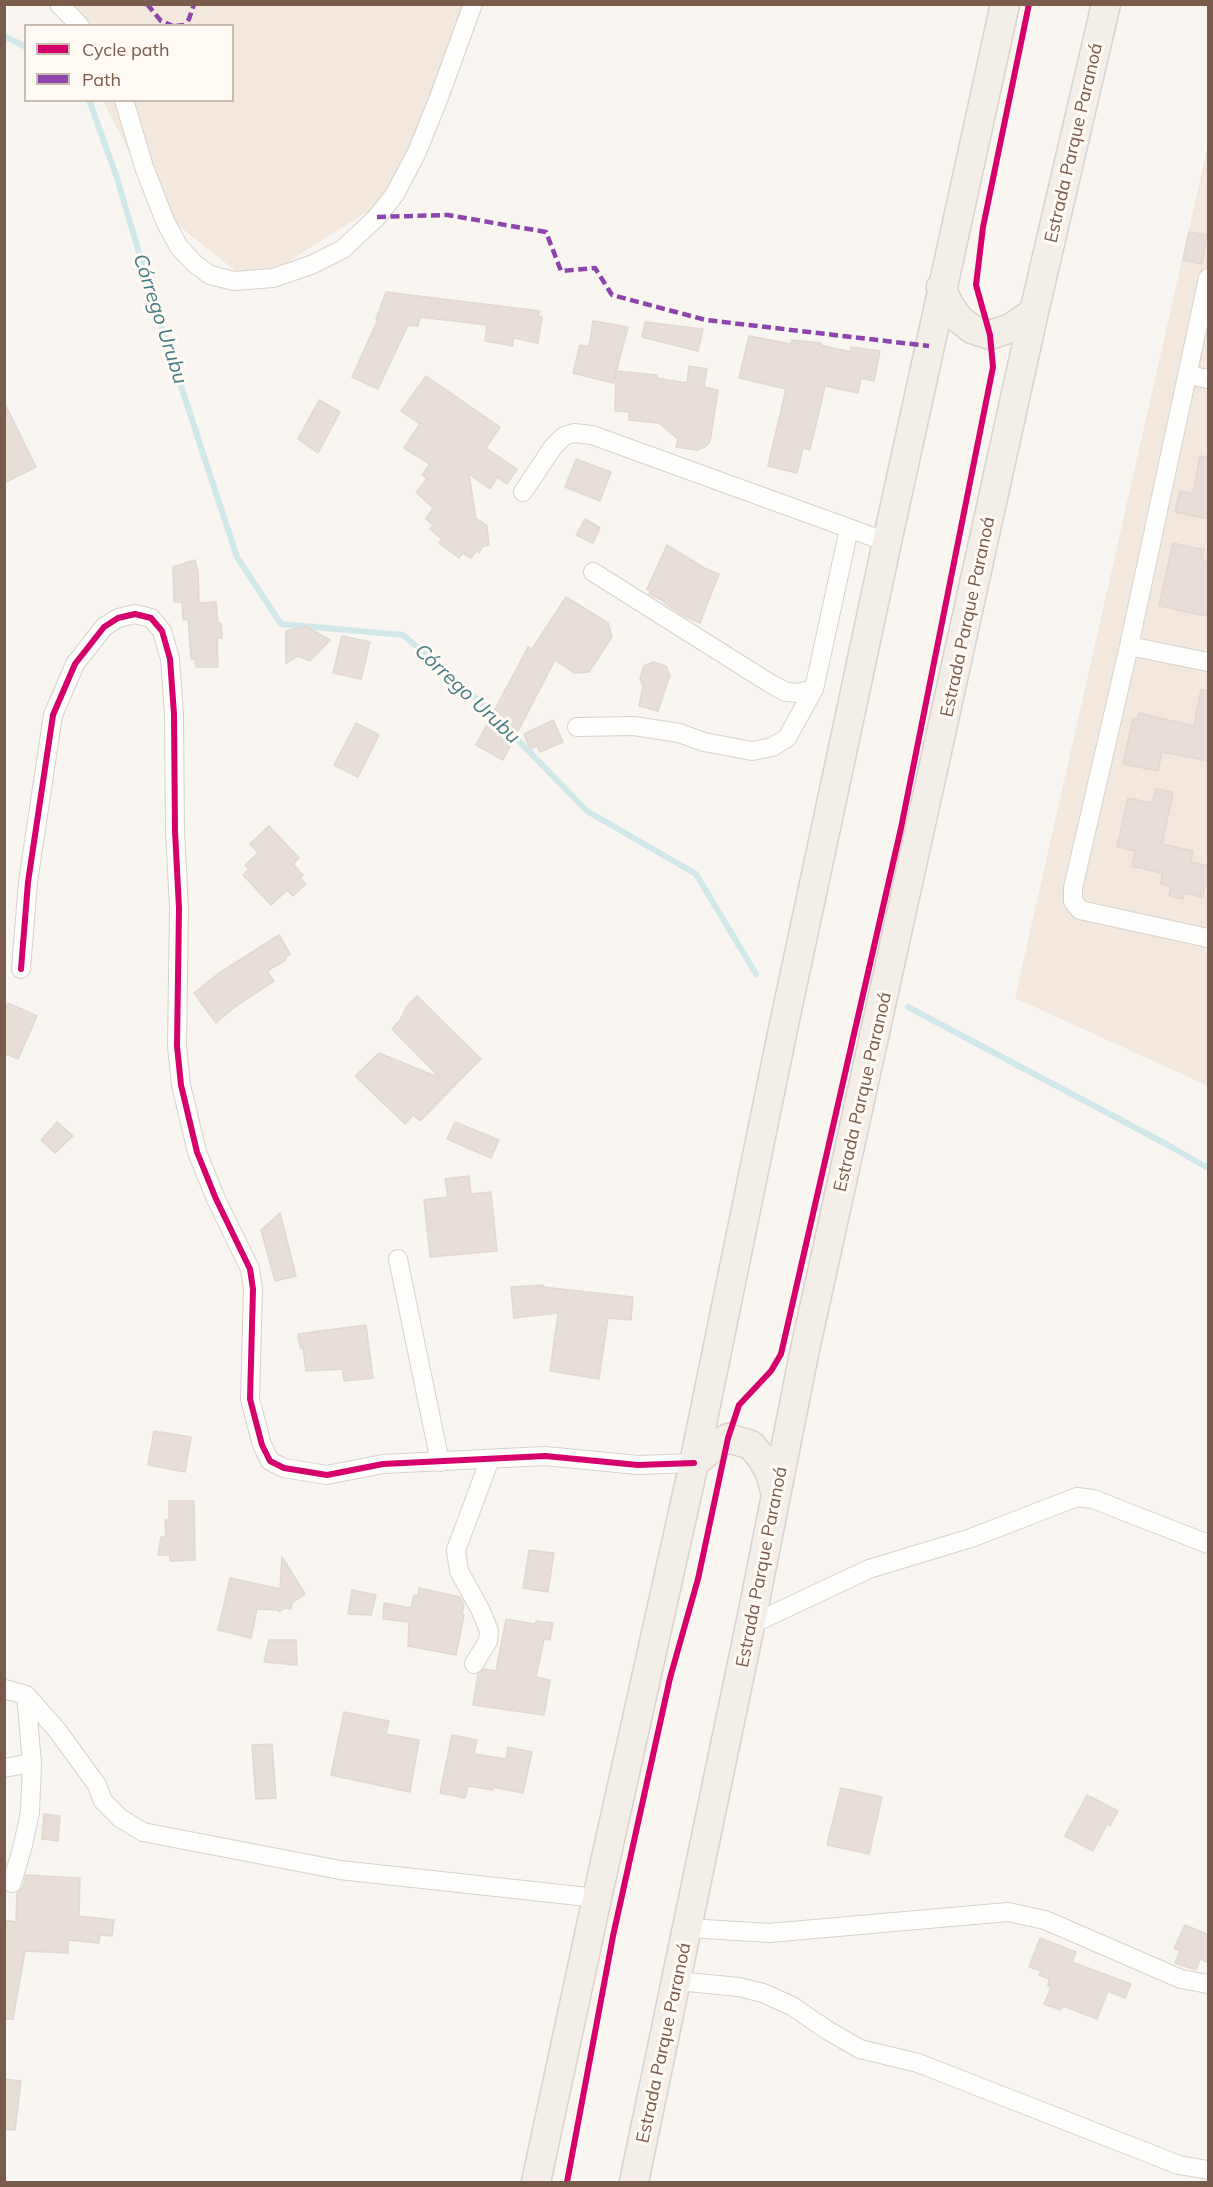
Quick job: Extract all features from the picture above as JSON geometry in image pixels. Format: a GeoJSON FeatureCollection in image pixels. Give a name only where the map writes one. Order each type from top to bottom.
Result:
{"type":"FeatureCollection","features":[{"type":"Feature","properties":{"kind":"main road"},"geometry":{"type":"LineString","coordinates":[[536,2182],[694,1464],[783,1029],[805,937],[887,542],[1005,4]]}},
{"type":"Feature","properties":{"kind":"main road","name":"Estrada Parque Paranoá"},"geometry":{"type":"LineString","coordinates":[[634,2182],[688,1928],[804,1354],[1034,312],[1106,4]]}},
{"type":"Feature","properties":{"kind":"main road"},"geometry":{"type":"LineString","coordinates":[[942,287],[949,305],[959,319],[972,329],[990,335],[1011,328],[1034,312]]}},
{"type":"Feature","properties":{"kind":"main road"},"geometry":{"type":"LineString","coordinates":[[694,1464],[717,1444],[729,1438],[751,1445],[770,1473],[776,1497]]}},
{"type":"Feature","properties":{"kind":"street"},"geometry":{"type":"LineString","coordinates":[[59,4],[78,24]]}},
{"type":"Feature","properties":{"kind":"street"},"geometry":{"type":"LineString","coordinates":[[125,102],[144,167],[165,221],[179,247],[195,264],[210,275],[234,281],[273,278],[311,265],[343,249],[377,217],[395,194],[417,152],[473,4]]}},
{"type":"Feature","properties":{"kind":"street"},"geometry":{"type":"LineString","coordinates":[[1209,278],[1129,646],[1073,888],[1073,901],[1080,910],[1209,938]]}},
{"type":"Feature","properties":{"kind":"street"},"geometry":{"type":"LineString","coordinates":[[1188,375],[1209,379]]}},
{"type":"Feature","properties":{"kind":"street"},"geometry":{"type":"LineString","coordinates":[[523,492],[553,447],[564,436],[574,433],[592,435],[887,542]]}},
{"type":"Feature","properties":{"kind":"street"},"geometry":{"type":"LineString","coordinates":[[577,727],[634,726],[679,733],[704,742],[752,751],[772,747],[787,738],[814,689],[849,529]]}},
{"type":"Feature","properties":{"kind":"street"},"geometry":{"type":"LineString","coordinates":[[593,572],[786,692],[799,693],[814,689]]}},
{"type":"Feature","properties":{"kind":"street"},"geometry":{"type":"LineString","coordinates":[[21,969],[28,882],[53,715],[75,664],[104,627],[118,618],[135,614],[151,618],[162,631],[170,659],[174,714],[175,831],[179,908],[177,1046],[181,1085],[197,1152],[216,1199],[250,1269],[253,1289],[250,1399],[262,1445],[270,1461],[284,1468],[327,1475],[383,1464],[545,1456],[638,1465],[694,1464]]}},
{"type":"Feature","properties":{"kind":"street"},"geometry":{"type":"LineString","coordinates":[[1129,646],[1209,662]]}},
{"type":"Feature","properties":{"kind":"street"},"geometry":{"type":"LineString","coordinates":[[398,1259],[440,1462]]}},
{"type":"Feature","properties":{"kind":"street"},"geometry":{"type":"LineString","coordinates":[[474,1664],[488,1641],[489,1631],[459,1571],[456,1550],[490,1459]]}},
{"type":"Feature","properties":{"kind":"street"},"geometry":{"type":"LineString","coordinates":[[750,1625],[869,1569],[971,1538],[1077,1497],[1093,1499],[1209,1544]]}},
{"type":"Feature","properties":{"kind":"street"},"geometry":{"type":"LineString","coordinates":[[4,1689],[26,1695],[57,1730],[97,1785],[103,1801],[120,1818],[143,1832],[340,1870],[597,1898]]}},
{"type":"Feature","properties":{"kind":"street"},"geometry":{"type":"LineString","coordinates":[[12,1882],[30,1812],[32,1763],[26,1695]]}},
{"type":"Feature","properties":{"kind":"street"},"geometry":{"type":"LineString","coordinates":[[4,1768],[32,1763]]}},
{"type":"Feature","properties":{"kind":"street"},"geometry":{"type":"LineString","coordinates":[[688,1928],[769,1933],[1008,1912],[1045,1920],[1180,1979],[1209,1984]]}},
{"type":"Feature","properties":{"kind":"street"},"geometry":{"type":"LineString","coordinates":[[677,1981],[739,1987],[763,1992],[792,2006],[860,2049],[918,2063],[1179,2165],[1209,2170]]}},
{"type":"Feature","properties":{"kind":"shaded area"},"geometry":{"type":"Polygon","coordinates":[[[52,5],[467,5],[391,197],[252,284],[159,210],[104,102],[234,102],[234,24],[64,24],[55,6],[52,5]]]}},
{"type":"Feature","properties":{"kind":"shaded area"},"geometry":{"type":"Polygon","coordinates":[[[1208,145],[1208,1086],[1015,998],[1208,145]]]}},
{"type":"Feature","properties":{"kind":"building"},"geometry":{"type":"Polygon","coordinates":[[[1189,232],[1207,235],[1202,264],[1183,260],[1189,232]]]}},
{"type":"Feature","properties":{"kind":"building"},"geometry":{"type":"Polygon","coordinates":[[[386,292],[540,311],[538,317],[542,317],[538,343],[513,338],[513,346],[485,341],[487,325],[420,317],[418,326],[408,325],[378,389],[352,377],[378,319],[376,319],[386,292]]]}},
{"type":"Feature","properties":{"kind":"building"},"geometry":{"type":"Polygon","coordinates":[[[593,321],[628,327],[613,383],[573,373],[580,345],[589,347],[593,321]]]}},
{"type":"Feature","properties":{"kind":"building"},"geometry":{"type":"Polygon","coordinates":[[[645,322],[703,329],[698,351],[642,337],[645,322]]]}},
{"type":"Feature","properties":{"kind":"building"},"geometry":{"type":"Polygon","coordinates":[[[749,336],[791,344],[792,340],[821,343],[820,345],[851,352],[851,347],[880,351],[874,381],[861,378],[858,393],[825,386],[810,450],[803,448],[797,473],[768,466],[786,389],[739,378],[749,336]]]}},
{"type":"Feature","properties":{"kind":"building"},"geometry":{"type":"Polygon","coordinates":[[[689,366],[707,369],[704,387],[718,390],[710,442],[705,447],[697,450],[676,447],[678,439],[659,423],[629,420],[629,412],[615,411],[616,371],[657,375],[657,378],[687,383],[689,366]]]}},
{"type":"Feature","properties":{"kind":"building"},"geometry":{"type":"Polygon","coordinates":[[[426,376],[500,427],[486,448],[517,469],[507,484],[497,477],[490,489],[469,474],[476,518],[487,526],[489,545],[483,546],[479,553],[476,551],[471,558],[463,553],[459,558],[439,543],[442,539],[430,529],[433,525],[426,519],[433,508],[416,492],[427,479],[422,475],[430,464],[404,448],[420,424],[401,411],[426,376]]]}},
{"type":"Feature","properties":{"kind":"building"},"geometry":{"type":"Polygon","coordinates":[[[319,400],[340,412],[318,453],[298,439],[319,400]]]}},
{"type":"Feature","properties":{"kind":"building"},"geometry":{"type":"Polygon","coordinates":[[[4,402],[36,467],[4,483],[4,402]]]}},
{"type":"Feature","properties":{"kind":"building"},"geometry":{"type":"Polygon","coordinates":[[[1200,456],[1209,457],[1209,519],[1175,512],[1180,491],[1193,494],[1200,456]]]}},
{"type":"Feature","properties":{"kind":"building"},"geometry":{"type":"Polygon","coordinates":[[[576,459],[611,472],[600,501],[565,487],[576,459]]]}},
{"type":"Feature","properties":{"kind":"building"},"geometry":{"type":"Polygon","coordinates":[[[585,519],[600,528],[593,543],[576,535],[585,519]]]}},
{"type":"Feature","properties":{"kind":"building"},"geometry":{"type":"Polygon","coordinates":[[[1173,543],[1204,550],[1202,560],[1209,561],[1209,606],[1206,616],[1159,606],[1173,543]]]}},
{"type":"Feature","properties":{"kind":"building"},"geometry":{"type":"Polygon","coordinates":[[[667,545],[706,569],[719,574],[700,623],[684,616],[664,601],[649,594],[651,591],[647,589],[667,545]]]}},
{"type":"Feature","properties":{"kind":"building"},"geometry":{"type":"Polygon","coordinates":[[[195,560],[198,572],[199,603],[216,602],[218,623],[221,623],[222,638],[217,638],[218,667],[196,667],[195,659],[191,659],[188,619],[183,620],[182,602],[174,602],[173,567],[195,560]]]}},
{"type":"Feature","properties":{"kind":"building"},"geometry":{"type":"Polygon","coordinates":[[[566,597],[608,623],[612,637],[589,672],[574,673],[555,660],[503,760],[476,745],[528,647],[532,649],[566,597]]]}},
{"type":"Feature","properties":{"kind":"building"},"geometry":{"type":"Polygon","coordinates":[[[305,626],[330,640],[310,661],[298,656],[286,663],[286,631],[305,626]]]}},
{"type":"Feature","properties":{"kind":"building"},"geometry":{"type":"Polygon","coordinates":[[[342,636],[370,642],[361,679],[333,673],[342,636]]]}},
{"type":"Feature","properties":{"kind":"building"},"geometry":{"type":"Polygon","coordinates":[[[653,662],[666,666],[670,675],[658,711],[639,706],[643,686],[640,678],[644,666],[653,662]]]}},
{"type":"Feature","properties":{"kind":"building"},"geometry":{"type":"Polygon","coordinates":[[[1201,690],[1209,690],[1209,761],[1162,752],[1158,771],[1123,764],[1133,718],[1137,719],[1139,713],[1194,726],[1201,690]]]}},
{"type":"Feature","properties":{"kind":"building"},"geometry":{"type":"Polygon","coordinates":[[[553,720],[563,742],[540,752],[537,746],[530,749],[524,734],[553,720]]]}},
{"type":"Feature","properties":{"kind":"building"},"geometry":{"type":"Polygon","coordinates":[[[356,723],[379,735],[358,777],[334,765],[356,723]]]}},
{"type":"Feature","properties":{"kind":"building"},"geometry":{"type":"Polygon","coordinates":[[[1156,789],[1173,792],[1162,844],[1193,851],[1191,862],[1209,866],[1209,886],[1205,885],[1202,897],[1184,893],[1183,899],[1169,896],[1171,886],[1161,884],[1162,873],[1132,866],[1135,851],[1117,847],[1128,798],[1152,803],[1156,789]]]}},
{"type":"Feature","properties":{"kind":"building"},"geometry":{"type":"Polygon","coordinates":[[[269,826],[299,858],[293,864],[303,875],[300,878],[306,884],[293,896],[287,890],[271,905],[243,875],[249,869],[245,865],[258,853],[250,844],[269,826]]]}},
{"type":"Feature","properties":{"kind":"building"},"geometry":{"type":"Polygon","coordinates":[[[279,935],[290,954],[285,957],[286,960],[267,971],[274,981],[236,1006],[216,1023],[194,993],[219,973],[279,935]]]}},
{"type":"Feature","properties":{"kind":"building"},"geometry":{"type":"Polygon","coordinates":[[[417,996],[481,1059],[420,1121],[413,1115],[405,1124],[355,1076],[379,1053],[440,1078],[392,1029],[407,1006],[417,996]]]}},
{"type":"Feature","properties":{"kind":"building"},"geometry":{"type":"Polygon","coordinates":[[[8,1003],[37,1016],[18,1059],[4,1053],[4,1012],[8,1003]]]}},
{"type":"Feature","properties":{"kind":"building"},"geometry":{"type":"Polygon","coordinates":[[[57,1122],[73,1136],[55,1153],[41,1140],[57,1122]]]}},
{"type":"Feature","properties":{"kind":"building"},"geometry":{"type":"Polygon","coordinates":[[[455,1122],[499,1140],[491,1158],[447,1139],[455,1122]]]}},
{"type":"Feature","properties":{"kind":"building"},"geometry":{"type":"Polygon","coordinates":[[[469,1176],[471,1194],[491,1192],[497,1251],[430,1257],[424,1200],[448,1197],[445,1179],[469,1176]]]}},
{"type":"Feature","properties":{"kind":"building"},"geometry":{"type":"Polygon","coordinates":[[[280,1213],[296,1276],[275,1281],[261,1230],[280,1213]]]}},
{"type":"Feature","properties":{"kind":"building"},"geometry":{"type":"Polygon","coordinates":[[[543,1285],[543,1287],[633,1297],[631,1320],[608,1318],[599,1379],[550,1371],[558,1313],[514,1318],[511,1287],[543,1285]]]}},
{"type":"Feature","properties":{"kind":"building"},"geometry":{"type":"Polygon","coordinates":[[[366,1325],[373,1378],[344,1381],[342,1369],[306,1371],[303,1348],[300,1348],[298,1334],[366,1325]]]}},
{"type":"Feature","properties":{"kind":"building"},"geometry":{"type":"Polygon","coordinates":[[[154,1431],[191,1437],[185,1472],[148,1465],[154,1431]]]}},
{"type":"Feature","properties":{"kind":"building"},"geometry":{"type":"Polygon","coordinates":[[[169,1501],[194,1501],[195,1560],[170,1561],[170,1555],[158,1555],[161,1537],[166,1537],[165,1520],[169,1520],[169,1501]]]}},
{"type":"Feature","properties":{"kind":"building"},"geometry":{"type":"Polygon","coordinates":[[[529,1550],[554,1553],[548,1592],[523,1588],[529,1550]]]}},
{"type":"Feature","properties":{"kind":"building"},"geometry":{"type":"Polygon","coordinates":[[[282,1557],[305,1594],[292,1603],[291,1609],[285,1608],[279,1612],[279,1610],[257,1609],[251,1638],[218,1630],[230,1578],[280,1589],[282,1557]]]}},
{"type":"Feature","properties":{"kind":"building"},"geometry":{"type":"Polygon","coordinates":[[[419,1588],[460,1597],[464,1604],[456,1655],[408,1646],[409,1622],[383,1619],[384,1603],[411,1608],[414,1595],[418,1595],[419,1588]]]}},
{"type":"Feature","properties":{"kind":"building"},"geometry":{"type":"Polygon","coordinates":[[[352,1590],[376,1595],[371,1615],[348,1614],[352,1590]]]}},
{"type":"Feature","properties":{"kind":"building"},"geometry":{"type":"Polygon","coordinates":[[[506,1619],[535,1624],[536,1621],[553,1623],[550,1640],[544,1639],[536,1677],[550,1680],[544,1715],[473,1705],[478,1674],[484,1669],[496,1671],[506,1619]]]}},
{"type":"Feature","properties":{"kind":"building"},"geometry":{"type":"Polygon","coordinates":[[[269,1640],[296,1640],[297,1665],[264,1662],[269,1640]]]}},
{"type":"Feature","properties":{"kind":"building"},"geometry":{"type":"Polygon","coordinates":[[[344,1712],[389,1721],[386,1734],[419,1740],[410,1792],[331,1775],[344,1712]]]}},
{"type":"Feature","properties":{"kind":"building"},"geometry":{"type":"Polygon","coordinates":[[[452,1735],[477,1740],[474,1754],[506,1759],[508,1747],[532,1752],[523,1793],[493,1787],[493,1790],[468,1786],[465,1798],[440,1793],[452,1735]]]}},
{"type":"Feature","properties":{"kind":"building"},"geometry":{"type":"Polygon","coordinates":[[[272,1744],[276,1798],[256,1799],[252,1745],[272,1744]]]}},
{"type":"Feature","properties":{"kind":"building"},"geometry":{"type":"Polygon","coordinates":[[[841,1788],[882,1797],[869,1854],[827,1845],[841,1788]]]}},
{"type":"Feature","properties":{"kind":"building"},"geometry":{"type":"Polygon","coordinates":[[[1087,1795],[1118,1811],[1110,1826],[1107,1824],[1093,1851],[1065,1836],[1087,1795]]]}},
{"type":"Feature","properties":{"kind":"building"},"geometry":{"type":"Polygon","coordinates":[[[44,1814],[60,1816],[58,1841],[42,1839],[44,1814]]]}},
{"type":"Feature","properties":{"kind":"building"},"geometry":{"type":"Polygon","coordinates":[[[26,1875],[80,1878],[79,1916],[114,1920],[112,1936],[100,1935],[99,1943],[68,1940],[68,1953],[25,1951],[13,2019],[4,2019],[4,1920],[16,1922],[17,1893],[23,1887],[26,1875]]]}},
{"type":"Feature","properties":{"kind":"building"},"geometry":{"type":"Polygon","coordinates":[[[1185,1925],[1209,1935],[1209,1963],[1200,1959],[1196,1970],[1175,1963],[1180,1951],[1174,1948],[1185,1925]]]}},
{"type":"Feature","properties":{"kind":"building"},"geometry":{"type":"Polygon","coordinates":[[[1040,1938],[1076,1952],[1072,1962],[1131,1984],[1125,1998],[1108,1991],[1097,2019],[1063,2006],[1061,2010],[1044,2004],[1051,1987],[1048,1986],[1049,1979],[1039,1975],[1041,1971],[1029,1967],[1040,1938]]]}},
{"type":"Feature","properties":{"kind":"building"},"geometry":{"type":"Polygon","coordinates":[[[4,2079],[21,2081],[15,2130],[4,2129],[4,2079]]]}},
{"type":"Feature","properties":{"kind":"waterway","name":"Córrego Urubu"},"geometry":{"type":"LineString","coordinates":[[4,36],[24,46]]}},
{"type":"Feature","properties":{"kind":"waterway","name":"Córrego Urubu"},"geometry":{"type":"LineString","coordinates":[[90,102],[116,175],[157,313],[237,557],[281,624],[403,635],[463,685],[497,720]]}},
{"type":"Feature","properties":{"kind":"waterway","name":"Córrego Urubu"},"geometry":{"type":"LineString","coordinates":[[511,733],[587,811],[696,874],[756,974]]}},
{"type":"Feature","properties":{"kind":"waterway"},"geometry":{"type":"LineString","coordinates":[[908,1007],[1208,1168]]}},
{"type":"Feature","properties":{"kind":"marked path"},"geometry":{"type":"LineString","coordinates":[[147,4],[161,21],[168,24]]}},
{"type":"Feature","properties":{"kind":"marked path"},"geometry":{"type":"LineString","coordinates":[[185,24],[194,4]]}},
{"type":"Feature","properties":{"kind":"marked path"},"geometry":{"type":"LineString","coordinates":[[377,217],[448,215],[546,232],[561,271],[595,268],[612,295],[706,320],[929,346]]}},
{"type":"Feature","properties":{"kind":"cycle path"},"geometry":{"type":"LineString","coordinates":[[567,2182],[613,1936],[670,1678],[698,1579],[728,1438],[739,1405],[771,1371],[781,1354],[901,828],[993,367],[990,335],[976,285],[983,227],[1029,4]]}},
{"type":"Feature","properties":{"kind":"cycle path"},"geometry":{"type":"LineString","coordinates":[[21,969],[28,882],[53,715],[75,664],[104,627],[118,618],[135,614],[151,618],[162,631],[170,659],[174,714],[175,831],[179,908],[177,1046],[181,1085],[197,1152],[216,1199],[250,1269],[253,1289],[250,1399],[262,1445],[270,1461],[284,1468],[327,1475],[383,1464],[545,1456],[638,1465],[694,1463]]}}]}
